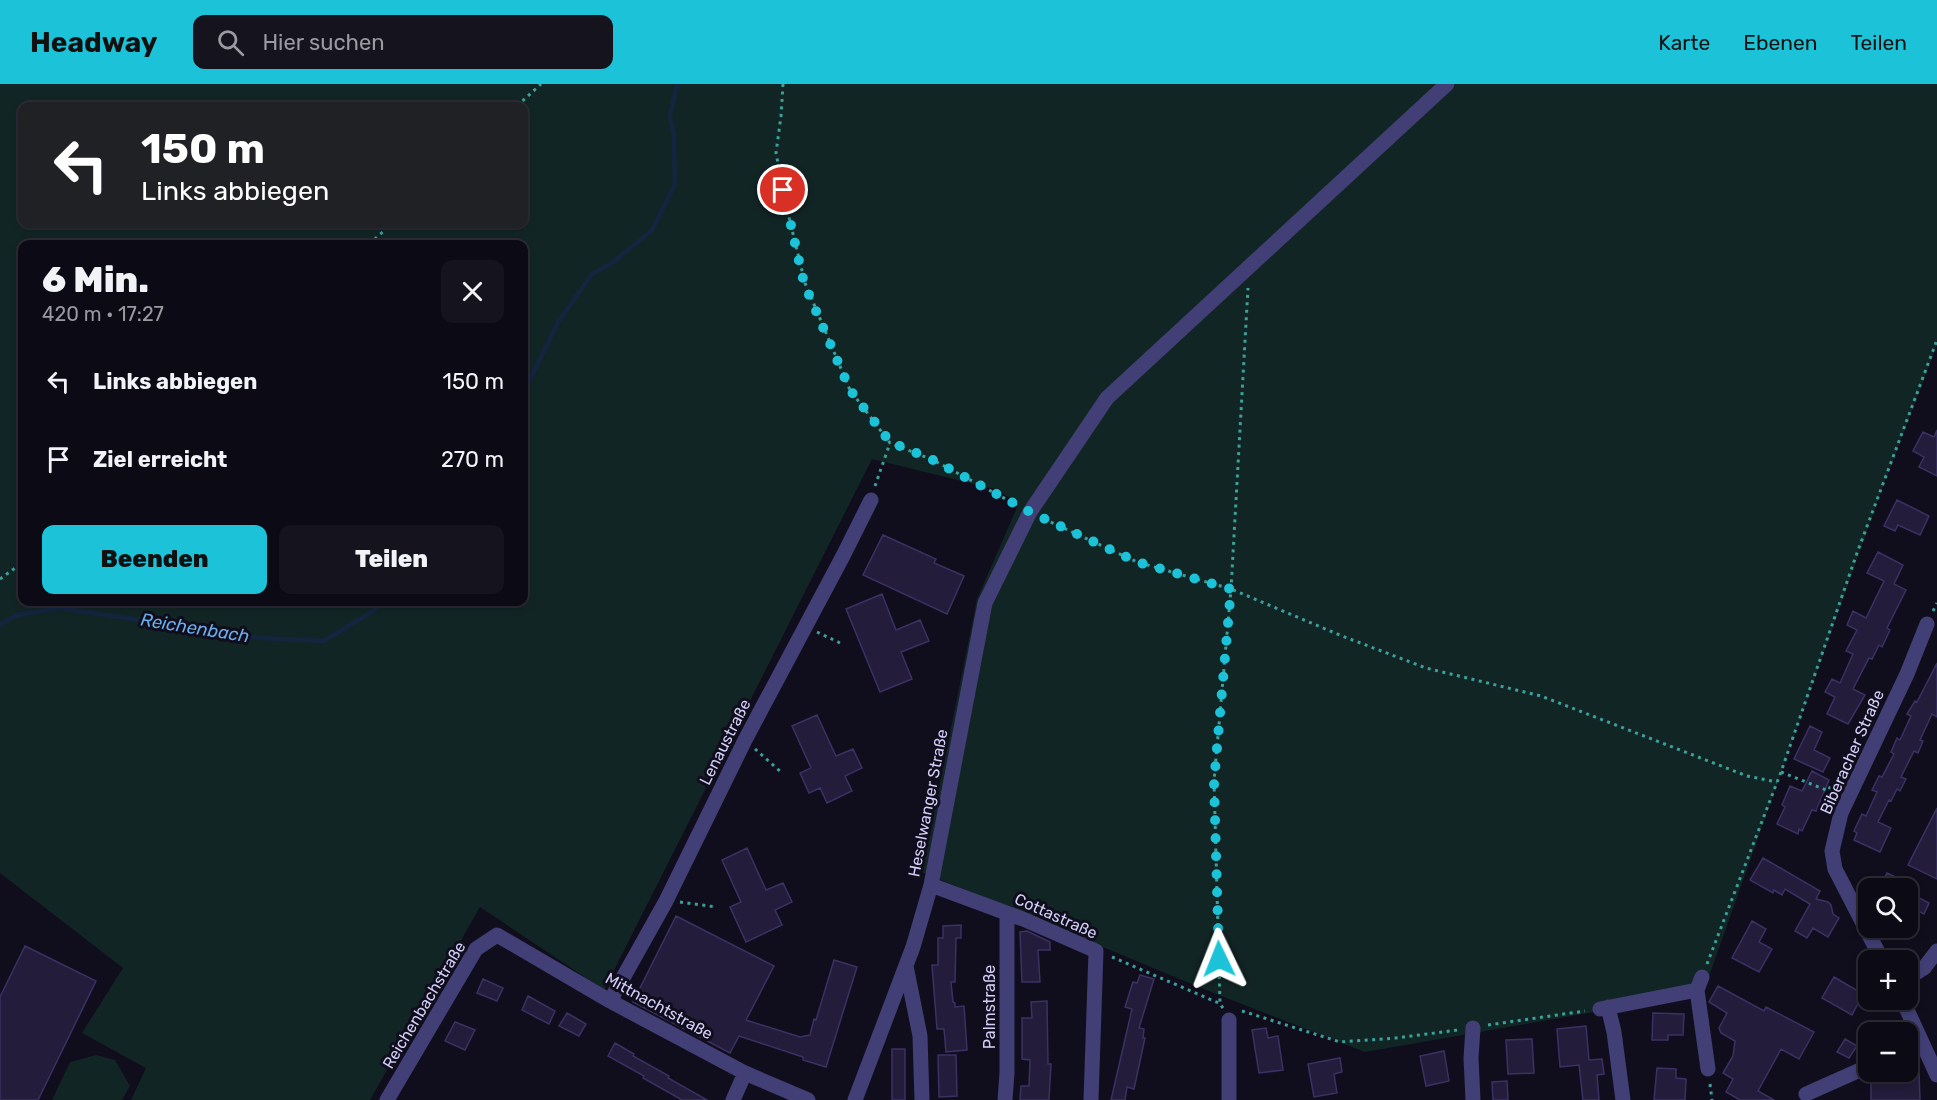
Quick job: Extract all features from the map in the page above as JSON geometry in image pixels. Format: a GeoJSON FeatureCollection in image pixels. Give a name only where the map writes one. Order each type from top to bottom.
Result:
{"type":"FeatureCollection","features":[{"type":"Feature","properties":{"kind":"street","name":"Heselwanger Straße"},"geometry":{"type":"LineString","coordinates":[[855,1100],[906,966],[931,885],[985,603],[1030,512],[1107,398],[1447,84]]}},
{"type":"Feature","properties":{"kind":"street","name":"Lenaustraße"},"geometry":{"type":"LineString","coordinates":[[610,1001],[666,901],[745,740],[871,500]]}},
{"type":"Feature","properties":{"kind":"street","name":"Biberacher Straße"},"geometry":{"type":"LineString","coordinates":[[1877,950],[1834,869],[1832,851],[1841,813],[1907,674],[1927,624]]}},
{"type":"Feature","properties":{"kind":"street","name":"Cottastraße"},"geometry":{"type":"LineString","coordinates":[[931,885],[1096,951],[1092,1100]]}},
{"type":"Feature","properties":{"kind":"street","name":"Palmstraße"},"geometry":{"type":"LineString","coordinates":[[1005,1100],[1007,914]]}},
{"type":"Feature","properties":{"kind":"street","name":"Mittnachtstraße"},"geometry":{"type":"LineString","coordinates":[[497,935],[610,1001],[746,1073],[808,1100]]}},
{"type":"Feature","properties":{"kind":"street","name":"Reichenbachstraße"},"geometry":{"type":"LineString","coordinates":[[387,1100],[476,950],[497,935]]}},
{"type":"Feature","properties":{"kind":"street"},"geometry":{"type":"LineString","coordinates":[[1918,972],[1924,968],[1937,951]]}},
{"type":"Feature","properties":{"kind":"street"},"geometry":{"type":"LineString","coordinates":[[906,966],[920,1036],[922,1100]]}},
{"type":"Feature","properties":{"kind":"street"},"geometry":{"type":"LineString","coordinates":[[1623,1100],[1614,1032],[1604,1008],[1700,984],[1708,1069]]}},
{"type":"Feature","properties":{"kind":"street"},"geometry":{"type":"LineString","coordinates":[[1229,1100],[1230,1014]]}},
{"type":"Feature","properties":{"kind":"street"},"geometry":{"type":"LineString","coordinates":[[1473,1028],[1471,1058],[1473,1100]]}},
{"type":"Feature","properties":{"kind":"street"},"geometry":{"type":"LineString","coordinates":[[1918,1050],[1937,1075]]}},
{"type":"Feature","properties":{"kind":"street"},"geometry":{"type":"LineString","coordinates":[[1806,1094],[1858,1071]]}},
{"type":"Feature","properties":{"kind":"street"},"geometry":{"type":"LineString","coordinates":[[732,1100],[746,1073]]}},
{"type":"Feature","properties":{"kind":"path"},"geometry":{"type":"LineString","coordinates":[[522,102],[541,84]]}},
{"type":"Feature","properties":{"kind":"path"},"geometry":{"type":"LineString","coordinates":[[783,84],[782,116],[776,153],[804,283],[850,390],[890,442],[933,460],[1030,512],[1137,562],[1231,589],[1342,636],[1426,668],[1541,696],[1747,776],[1777,782]]}},
{"type":"Feature","properties":{"kind":"path"},"geometry":{"type":"LineString","coordinates":[[374,240],[387,228]]}},
{"type":"Feature","properties":{"kind":"path"},"geometry":{"type":"LineString","coordinates":[[1220,1004],[1214,782],[1231,589],[1248,268]]}},
{"type":"Feature","properties":{"kind":"path"},"geometry":{"type":"LineString","coordinates":[[1700,984],[1781,772],[1857,553],[1937,340]]}},
{"type":"Feature","properties":{"kind":"path"},"geometry":{"type":"LineString","coordinates":[[871,500],[890,442]]}},
{"type":"Feature","properties":{"kind":"path"},"geometry":{"type":"LineString","coordinates":[[0,579],[18,566]]}},
{"type":"Feature","properties":{"kind":"path"},"geometry":{"type":"LineString","coordinates":[[805,627],[840,643]]}},
{"type":"Feature","properties":{"kind":"path"},"geometry":{"type":"LineString","coordinates":[[745,740],[782,773]]}},
{"type":"Feature","properties":{"kind":"path"},"geometry":{"type":"LineString","coordinates":[[1781,772],[1826,790],[1828,787],[1849,797]]}},
{"type":"Feature","properties":{"kind":"path"},"geometry":{"type":"LineString","coordinates":[[666,901],[716,907]]}},
{"type":"Feature","properties":{"kind":"path"},"geometry":{"type":"LineString","coordinates":[[1096,951],[1220,1004],[1230,1014]]}},
{"type":"Feature","properties":{"kind":"path"},"geometry":{"type":"LineString","coordinates":[[1242,1011],[1340,1042],[1396,1038],[1604,1008]]}},
{"type":"Feature","properties":{"kind":"green space"},"geometry":{"type":"Polygon","coordinates":[[[0,84],[1937,84],[1937,345],[1882,489],[1703,993],[1365,1052],[1211,992],[922,872],[977,599],[1019,503],[994,489],[872,459],[604,990],[480,907],[370,1100],[131,1100],[146,1068],[82,1033],[123,968],[0,873],[0,84]]]}},
{"type":"Feature","properties":{"kind":"green space"},"geometry":{"type":"Polygon","coordinates":[[[96,1055],[115,1060],[130,1086],[122,1100],[52,1100],[70,1062],[96,1055]]]}},
{"type":"Feature","properties":{"kind":"building"},"geometry":{"type":"Polygon","coordinates":[[[1937,430],[1937,476],[1919,467],[1924,457],[1913,451],[1923,432],[1934,437],[1937,430]]]}},
{"type":"Feature","properties":{"kind":"building"},"geometry":{"type":"Polygon","coordinates":[[[1897,500],[1929,516],[1920,535],[1898,525],[1895,531],[1884,526],[1897,500]]]}},
{"type":"Feature","properties":{"kind":"building"},"geometry":{"type":"Polygon","coordinates":[[[883,535],[936,559],[934,563],[964,576],[947,614],[863,575],[883,535]]]}},
{"type":"Feature","properties":{"kind":"building"},"geometry":{"type":"Polygon","coordinates":[[[1878,552],[1903,565],[1894,584],[1906,590],[1887,628],[1890,630],[1882,647],[1879,645],[1872,659],[1869,658],[1853,689],[1865,695],[1848,724],[1827,714],[1835,697],[1825,692],[1832,679],[1840,683],[1853,654],[1846,651],[1857,630],[1847,625],[1853,611],[1866,618],[1884,581],[1867,573],[1878,552]]]}},
{"type":"Feature","properties":{"kind":"building"},"geometry":{"type":"Polygon","coordinates":[[[882,594],[896,630],[920,620],[929,641],[901,652],[912,679],[880,692],[846,609],[882,594]]]}},
{"type":"Feature","properties":{"kind":"building"},"geometry":{"type":"Polygon","coordinates":[[[1937,663],[1937,717],[1932,714],[1920,740],[1923,741],[1918,753],[1914,751],[1901,777],[1906,779],[1900,791],[1897,789],[1891,801],[1889,800],[1878,822],[1891,828],[1880,852],[1854,840],[1857,833],[1854,831],[1862,814],[1866,816],[1877,792],[1872,790],[1894,754],[1891,752],[1897,738],[1900,740],[1911,716],[1907,714],[1915,701],[1917,702],[1937,663]]]}},
{"type":"Feature","properties":{"kind":"building"},"geometry":{"type":"Polygon","coordinates":[[[817,715],[836,756],[853,749],[862,768],[845,776],[852,791],[827,803],[820,788],[809,793],[800,773],[811,768],[792,726],[817,715]]]}},
{"type":"Feature","properties":{"kind":"building"},"geometry":{"type":"Polygon","coordinates":[[[1810,726],[1822,732],[1814,750],[1830,758],[1823,772],[1794,759],[1810,726]]]}},
{"type":"Feature","properties":{"kind":"building"},"geometry":{"type":"Polygon","coordinates":[[[1812,771],[1829,780],[1816,811],[1812,810],[1802,831],[1799,829],[1798,834],[1777,824],[1785,807],[1782,805],[1790,786],[1802,791],[1812,771]]]}},
{"type":"Feature","properties":{"kind":"building"},"geometry":{"type":"Polygon","coordinates":[[[1937,808],[1937,879],[1908,865],[1937,808]]]}},
{"type":"Feature","properties":{"kind":"building"},"geometry":{"type":"Polygon","coordinates":[[[747,848],[766,890],[783,883],[792,902],[775,910],[782,925],[746,942],[730,907],[741,902],[722,860],[747,848]]]}},
{"type":"Feature","properties":{"kind":"building"},"geometry":{"type":"Polygon","coordinates":[[[1763,858],[1820,891],[1816,899],[1828,902],[1833,914],[1839,918],[1828,937],[1813,928],[1807,938],[1795,931],[1810,904],[1785,889],[1782,895],[1774,890],[1773,893],[1750,880],[1763,858]]]}},
{"type":"Feature","properties":{"kind":"building"},"geometry":{"type":"Polygon","coordinates":[[[1887,873],[1897,878],[1884,878],[1887,873]]]}},
{"type":"Feature","properties":{"kind":"building"},"geometry":{"type":"Polygon","coordinates":[[[1918,897],[1929,903],[1924,914],[1918,911],[1918,897]]]}},
{"type":"Feature","properties":{"kind":"building"},"geometry":{"type":"Polygon","coordinates":[[[676,916],[774,966],[746,1020],[800,1037],[810,1035],[834,960],[857,967],[826,1067],[739,1036],[730,1053],[633,1002],[676,916]]]}},
{"type":"Feature","properties":{"kind":"building"},"geometry":{"type":"Polygon","coordinates":[[[1752,921],[1766,929],[1759,942],[1772,949],[1759,972],[1732,958],[1752,921]]]}},
{"type":"Feature","properties":{"kind":"building"},"geometry":{"type":"Polygon","coordinates":[[[961,925],[961,938],[956,938],[955,982],[951,982],[955,1007],[964,1006],[967,1050],[946,1052],[944,1029],[937,1029],[932,965],[938,965],[938,938],[943,938],[943,926],[961,925]]]}},
{"type":"Feature","properties":{"kind":"building"},"geometry":{"type":"Polygon","coordinates":[[[1027,931],[1050,942],[1050,950],[1038,950],[1040,982],[1022,982],[1020,932],[1027,931]]]}},
{"type":"Feature","properties":{"kind":"building"},"geometry":{"type":"Polygon","coordinates":[[[25,946],[96,981],[38,1100],[0,1100],[0,997],[25,946]]]}},
{"type":"Feature","properties":{"kind":"building"},"geometry":{"type":"Polygon","coordinates":[[[1140,975],[1154,979],[1139,1028],[1144,1029],[1143,1038],[1145,1038],[1134,1089],[1127,1087],[1125,1100],[1111,1100],[1132,1009],[1125,1007],[1133,982],[1137,983],[1140,975]]]}},
{"type":"Feature","properties":{"kind":"building"},"geometry":{"type":"Polygon","coordinates":[[[1834,977],[1858,991],[1858,1004],[1852,1015],[1822,998],[1834,977]]]}},
{"type":"Feature","properties":{"kind":"building"},"geometry":{"type":"Polygon","coordinates":[[[483,979],[503,988],[497,1001],[477,993],[483,979]]]}},
{"type":"Feature","properties":{"kind":"building"},"geometry":{"type":"Polygon","coordinates":[[[1718,986],[1764,1011],[1766,1007],[1814,1032],[1799,1059],[1781,1049],[1758,1091],[1774,1100],[1740,1100],[1726,1092],[1733,1079],[1723,1073],[1733,1056],[1735,1041],[1721,1033],[1719,1028],[1727,1013],[1709,1002],[1718,986]]]}},
{"type":"Feature","properties":{"kind":"building"},"geometry":{"type":"Polygon","coordinates":[[[528,996],[555,1011],[549,1024],[522,1010],[528,996]]]}},
{"type":"Feature","properties":{"kind":"building"},"geometry":{"type":"Polygon","coordinates":[[[1047,1001],[1048,1064],[1051,1064],[1049,1100],[1020,1100],[1021,1086],[1029,1086],[1030,1060],[1022,1059],[1022,1018],[1032,1018],[1031,1002],[1047,1001]]]}},
{"type":"Feature","properties":{"kind":"building"},"geometry":{"type":"Polygon","coordinates":[[[567,1013],[586,1024],[579,1036],[559,1026],[567,1013]]]}},
{"type":"Feature","properties":{"kind":"building"},"geometry":{"type":"Polygon","coordinates":[[[1653,1013],[1684,1014],[1683,1035],[1668,1035],[1668,1040],[1652,1040],[1653,1013]]]}},
{"type":"Feature","properties":{"kind":"building"},"geometry":{"type":"Polygon","coordinates":[[[455,1022],[475,1030],[465,1050],[445,1041],[455,1022]]]}},
{"type":"Feature","properties":{"kind":"building"},"geometry":{"type":"Polygon","coordinates":[[[1586,1026],[1589,1060],[1602,1059],[1604,1074],[1597,1075],[1599,1100],[1583,1100],[1579,1065],[1560,1067],[1557,1029],[1586,1026]]]}},
{"type":"Feature","properties":{"kind":"building"},"geometry":{"type":"Polygon","coordinates":[[[1266,1028],[1268,1038],[1278,1036],[1283,1070],[1259,1073],[1252,1030],[1266,1028]]]}},
{"type":"Feature","properties":{"kind":"building"},"geometry":{"type":"Polygon","coordinates":[[[1532,1039],[1534,1073],[1508,1074],[1506,1040],[1532,1039]]]}},
{"type":"Feature","properties":{"kind":"building"},"geometry":{"type":"Polygon","coordinates":[[[1845,1039],[1857,1046],[1849,1058],[1837,1052],[1845,1039]]]}},
{"type":"Feature","properties":{"kind":"building"},"geometry":{"type":"Polygon","coordinates":[[[615,1043],[669,1076],[668,1078],[707,1100],[682,1100],[643,1078],[644,1076],[608,1056],[615,1043]]]}},
{"type":"Feature","properties":{"kind":"building"},"geometry":{"type":"Polygon","coordinates":[[[892,1049],[905,1049],[905,1100],[892,1100],[892,1049]]]}},
{"type":"Feature","properties":{"kind":"building"},"geometry":{"type":"Polygon","coordinates":[[[1444,1051],[1449,1081],[1426,1086],[1420,1056],[1444,1051]]]}},
{"type":"Feature","properties":{"kind":"building"},"geometry":{"type":"Polygon","coordinates":[[[938,1055],[956,1055],[957,1096],[939,1097],[938,1055]]]}},
{"type":"Feature","properties":{"kind":"building"},"geometry":{"type":"Polygon","coordinates":[[[1340,1058],[1342,1072],[1334,1074],[1337,1093],[1314,1097],[1308,1064],[1340,1058]]]}},
{"type":"Feature","properties":{"kind":"building"},"geometry":{"type":"Polygon","coordinates":[[[1657,1068],[1676,1069],[1676,1078],[1686,1079],[1685,1100],[1654,1100],[1657,1068]]]}},
{"type":"Feature","properties":{"kind":"building"},"geometry":{"type":"Polygon","coordinates":[[[1919,1071],[1920,1100],[1871,1100],[1871,1082],[1918,1082],[1919,1071]]]}},
{"type":"Feature","properties":{"kind":"building"},"geometry":{"type":"Polygon","coordinates":[[[1507,1081],[1508,1100],[1493,1100],[1492,1082],[1507,1081]]]}},
{"type":"Feature","properties":{"kind":"waterway","name":"Reichenbach"},"geometry":{"type":"LineString","coordinates":[[528,384],[558,322],[592,274],[612,263],[652,230],[675,184],[674,137],[670,116],[677,84]]}},
{"type":"Feature","properties":{"kind":"waterway","name":"Reichenbach"},"geometry":{"type":"LineString","coordinates":[[0,625],[16,615],[60,608],[261,638],[324,641],[378,606]]}},
{"type":"Feature","properties":{"kind":"route"},"geometry":{"type":"LineString","coordinates":[[783,190],[804,283],[850,390],[890,442],[933,460],[1030,512],[1137,562],[1231,589],[1214,782],[1219,959]]}}]}
